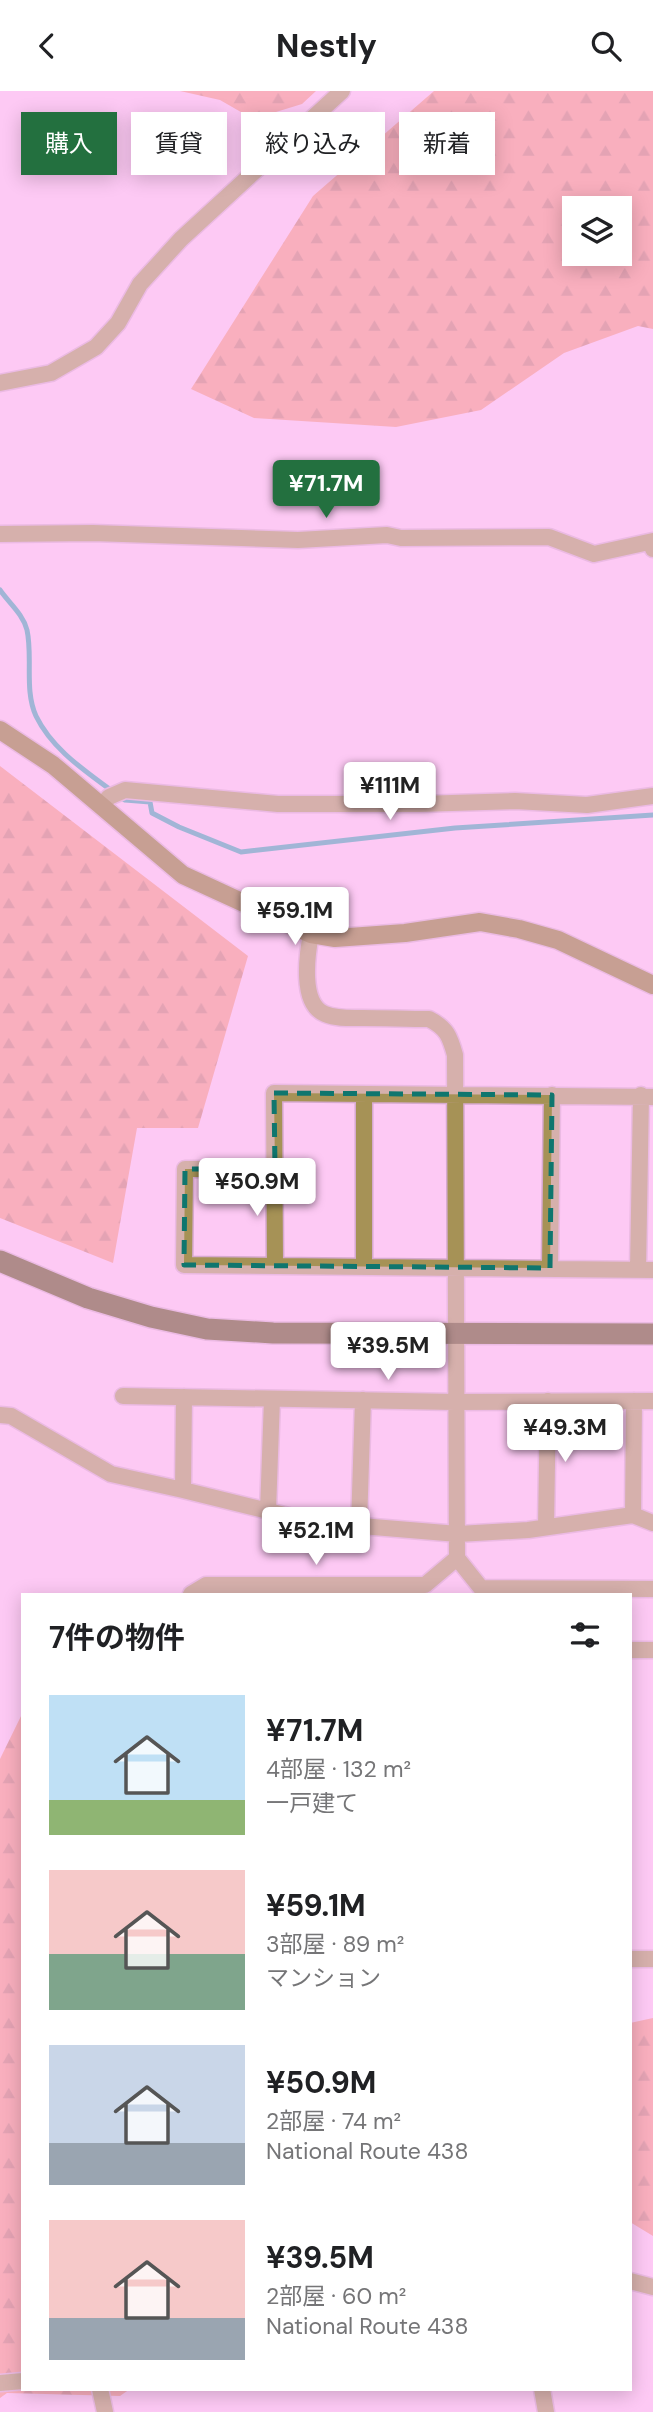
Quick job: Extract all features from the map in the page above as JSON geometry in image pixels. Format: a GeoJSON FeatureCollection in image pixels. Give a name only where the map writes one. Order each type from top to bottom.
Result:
{"type":"FeatureCollection","features":[{"type":"Feature","properties":{"kind":"highway"},"geometry":{"type":"LineString","coordinates":[[0,1261],[88,1299],[207,1329],[273,1333],[653,1334]]}},
{"type":"Feature","properties":{"kind":"street"},"geometry":{"type":"LineString","coordinates":[[0,383],[51,373],[96,347],[118,323],[140,284],[181,239],[342,91]]}},
{"type":"Feature","properties":{"kind":"street"},"geometry":{"type":"LineString","coordinates":[[0,534],[93,533],[298,540],[387,535],[401,538],[549,537],[594,554],[653,541],[653,549]]}},
{"type":"Feature","properties":{"kind":"street"},"geometry":{"type":"LineString","coordinates":[[0,730],[110,798],[183,875],[311,934],[335,938],[405,933],[480,922],[558,940],[653,985]]}},
{"type":"Feature","properties":{"kind":"street"},"geometry":{"type":"LineString","coordinates":[[110,798],[142,790],[278,804],[515,801],[587,805],[653,796]]}},
{"type":"Feature","properties":{"kind":"street"},"geometry":{"type":"LineString","coordinates":[[311,934],[307,957],[310,996],[315,1006],[324,1014],[340,1017],[429,1019],[441,1025],[450,1036],[455,1055],[457,1558],[481,1588],[653,1589]]}},
{"type":"Feature","properties":{"kind":"street"},"geometry":{"type":"LineString","coordinates":[[275,1169],[185,1169],[184,1265],[275,1266],[364,1266],[550,1268],[645,1270],[647,1096],[274,1093],[275,1169],[275,1266]]}},
{"type":"Feature","properties":{"kind":"street"},"geometry":{"type":"LineString","coordinates":[[364,1094],[364,1266]]}},
{"type":"Feature","properties":{"kind":"street"},"geometry":{"type":"LineString","coordinates":[[550,1268],[552,1095]]}},
{"type":"Feature","properties":{"kind":"street"},"geometry":{"type":"LineString","coordinates":[[123,1396],[455,1402],[653,1401]]}},
{"type":"Feature","properties":{"kind":"street"},"geometry":{"type":"LineString","coordinates":[[183,1490],[184,1397]]}},
{"type":"Feature","properties":{"kind":"street"},"geometry":{"type":"LineString","coordinates":[[268,1511],[272,1399]]}},
{"type":"Feature","properties":{"kind":"street"},"geometry":{"type":"LineString","coordinates":[[359,1525],[362,1400]]}},
{"type":"Feature","properties":{"kind":"street"},"geometry":{"type":"LineString","coordinates":[[546,1527],[548,1401]]}},
{"type":"Feature","properties":{"kind":"street"},"geometry":{"type":"LineString","coordinates":[[633,1515],[634,1401]]}},
{"type":"Feature","properties":{"kind":"street"},"geometry":{"type":"LineString","coordinates":[[0,1415],[11,1416],[111,1474],[313,1522],[458,1534],[546,1527],[633,1515],[653,1523]]}},
{"type":"Feature","properties":{"kind":"street"},"geometry":{"type":"LineString","coordinates":[[193,1593],[206,1585],[425,1585],[457,1558]]}},
{"type":"Feature","properties":{"kind":"street"},"geometry":{"type":"LineString","coordinates":[[632,1650],[653,1650]]}},
{"type":"Feature","properties":{"kind":"street"},"geometry":{"type":"LineString","coordinates":[[632,1958],[653,1959]]}},
{"type":"Feature","properties":{"kind":"street"},"geometry":{"type":"LineString","coordinates":[[632,2282],[653,2287]]}},
{"type":"Feature","properties":{"kind":"street"},"geometry":{"type":"LineString","coordinates":[[0,2383],[21,2381]]}},
{"type":"Feature","properties":{"kind":"street"},"geometry":{"type":"LineString","coordinates":[[100,2391],[105,2412]]}},
{"type":"Feature","properties":{"kind":"street"},"geometry":{"type":"LineString","coordinates":[[542,2391],[545,2412]]}},
{"type":"Feature","properties":{"kind":"highlighted area"},"geometry":{"type":"Polygon","coordinates":[[[274,1093],[552,1095],[550,1268],[184,1265],[185,1169],[275,1169],[274,1093]]]}},
{"type":"Feature","properties":{"kind":"green space"},"geometry":{"type":"Polygon","coordinates":[[[180,91],[316,91],[302,104],[276,112],[241,112],[220,100],[180,91]]]}},
{"type":"Feature","properties":{"kind":"green space"},"geometry":{"type":"Polygon","coordinates":[[[434,91],[653,91],[653,329],[638,326],[564,353],[481,410],[396,427],[254,418],[191,389],[313,196],[337,175],[385,175],[385,134],[399,121],[399,175],[495,175],[495,112],[410,112],[434,91]]]}},
{"type":"Feature","properties":{"kind":"green space"},"geometry":{"type":"Polygon","coordinates":[[[0,766],[248,956],[198,1128],[137,1128],[113,1263],[0,1218],[0,766]]]}},
{"type":"Feature","properties":{"kind":"green space"},"geometry":{"type":"Polygon","coordinates":[[[21,1716],[21,2391],[127,2391],[120,2396],[7,2393],[0,2398],[0,1759],[21,1716]]]}},
{"type":"Feature","properties":{"kind":"green space"},"geometry":{"type":"Polygon","coordinates":[[[653,2018],[653,2236],[632,2223],[632,2023],[653,2018]]]}},
{"type":"Feature","properties":{"kind":"waterway"},"geometry":{"type":"LineString","coordinates":[[0,590],[19,614],[27,630],[30,695],[36,716],[60,749],[112,791]]}},
{"type":"Feature","properties":{"kind":"waterway"},"geometry":{"type":"LineString","coordinates":[[120,797],[125,800],[150,802],[152,813],[241,852],[455,828],[653,815]]}}]}
